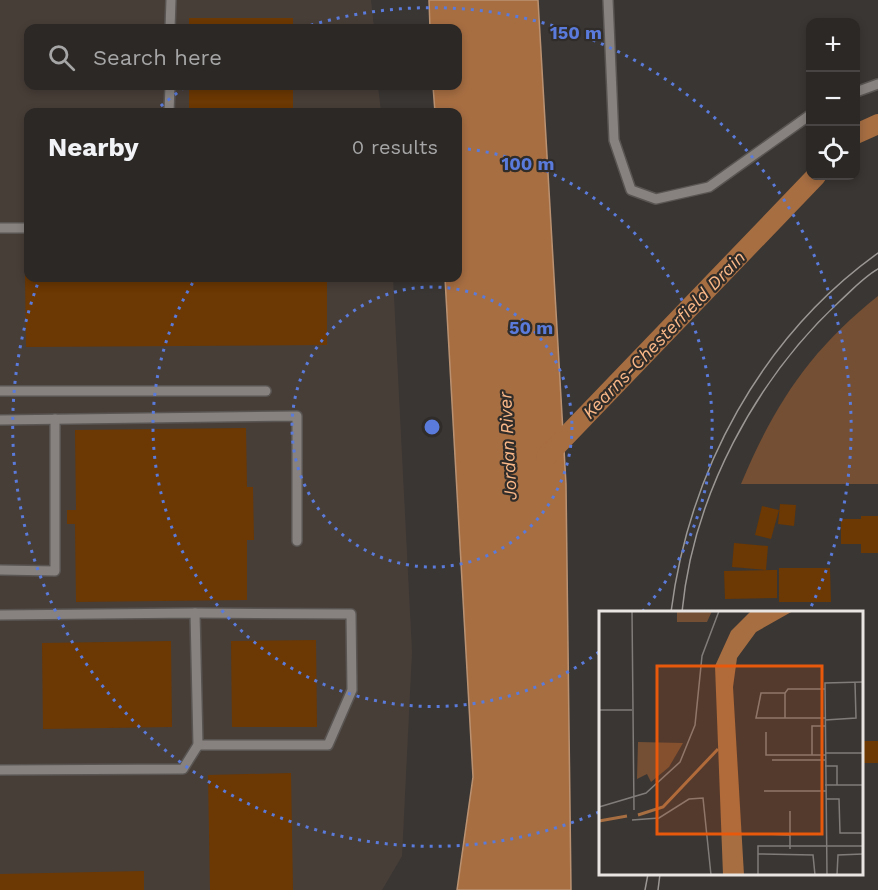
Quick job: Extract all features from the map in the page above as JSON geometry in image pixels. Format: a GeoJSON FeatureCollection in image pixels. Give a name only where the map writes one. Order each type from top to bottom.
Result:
{"type":"FeatureCollection","features":[{"type":"Feature","properties":{"kind":"lane"},"geometry":{"type":"LineString","coordinates":[[170,24],[171,0]]}},
{"type":"Feature","properties":{"kind":"lane"},"geometry":{"type":"LineString","coordinates":[[608,0],[615,140],[631,190],[656,199],[709,187],[806,118]]}},
{"type":"Feature","properties":{"kind":"lane"},"geometry":{"type":"LineString","coordinates":[[860,90],[878,84]]}},
{"type":"Feature","properties":{"kind":"lane"},"geometry":{"type":"LineString","coordinates":[[169,108],[170,90]]}},
{"type":"Feature","properties":{"kind":"lane"},"geometry":{"type":"LineString","coordinates":[[0,228],[24,228]]}},
{"type":"Feature","properties":{"kind":"lane"},"geometry":{"type":"LineString","coordinates":[[0,392],[266,391]]}},
{"type":"Feature","properties":{"kind":"lane"},"geometry":{"type":"LineString","coordinates":[[0,420],[297,416],[297,541]]}},
{"type":"Feature","properties":{"kind":"lane"},"geometry":{"type":"LineString","coordinates":[[0,570],[55,571],[55,419]]}},
{"type":"Feature","properties":{"kind":"lane"},"geometry":{"type":"LineString","coordinates":[[0,770],[183,769],[198,745],[195,613]]}},
{"type":"Feature","properties":{"kind":"lane"},"geometry":{"type":"LineString","coordinates":[[0,615],[351,614],[352,690],[328,745],[198,745]]}},
{"type":"Feature","properties":{"kind":"shaded area"},"geometry":{"type":"Polygon","coordinates":[[[0,0],[371,0],[374,24],[24,24],[24,90],[378,90],[381,108],[24,108],[24,282],[393,282],[412,652],[402,856],[382,890],[0,890],[0,0]]]}},
{"type":"Feature","properties":{"kind":"shaded area"},"geometry":{"type":"Polygon","coordinates":[[[878,296],[878,484],[741,484],[767,429],[796,381],[833,337],[878,296]]]}},
{"type":"Feature","properties":{"kind":"water","name":"Jordan River"},"geometry":{"type":"Polygon","coordinates":[[[429,0],[538,0],[566,484],[571,890],[457,890],[473,777],[445,282],[462,282],[462,108],[435,108],[433,90],[462,90],[462,24],[430,24],[429,0]]]}},
{"type":"Feature","properties":{"kind":"building"},"geometry":{"type":"Polygon","coordinates":[[[189,18],[293,18],[293,24],[189,24],[189,18]]]}},
{"type":"Feature","properties":{"kind":"building"},"geometry":{"type":"Polygon","coordinates":[[[189,90],[293,90],[293,108],[189,108],[189,90]]]}},
{"type":"Feature","properties":{"kind":"building"},"geometry":{"type":"Polygon","coordinates":[[[25,282],[327,282],[327,345],[26,347],[25,282]]]}},
{"type":"Feature","properties":{"kind":"building"},"geometry":{"type":"Polygon","coordinates":[[[246,428],[247,487],[253,487],[254,540],[247,540],[247,600],[76,602],[75,524],[67,524],[67,510],[76,510],[75,430],[246,428]]]}},
{"type":"Feature","properties":{"kind":"building"},"geometry":{"type":"Polygon","coordinates":[[[780,504],[796,505],[794,526],[778,524],[780,504]]]}},
{"type":"Feature","properties":{"kind":"building"},"geometry":{"type":"Polygon","coordinates":[[[762,506],[779,510],[771,539],[755,535],[762,506]]]}},
{"type":"Feature","properties":{"kind":"building"},"geometry":{"type":"Polygon","coordinates":[[[861,516],[878,516],[878,553],[861,553],[861,544],[841,544],[841,519],[861,519],[861,516]]]}},
{"type":"Feature","properties":{"kind":"building"},"geometry":{"type":"Polygon","coordinates":[[[734,543],[768,546],[766,570],[732,567],[734,543]]]}},
{"type":"Feature","properties":{"kind":"building"},"geometry":{"type":"Polygon","coordinates":[[[779,568],[830,568],[831,602],[779,602],[779,568]]]}},
{"type":"Feature","properties":{"kind":"building"},"geometry":{"type":"Polygon","coordinates":[[[777,570],[777,598],[725,599],[724,571],[777,570]]]}},
{"type":"Feature","properties":{"kind":"building"},"geometry":{"type":"Polygon","coordinates":[[[316,640],[317,727],[232,727],[231,641],[316,640]]]}},
{"type":"Feature","properties":{"kind":"building"},"geometry":{"type":"Polygon","coordinates":[[[171,641],[172,727],[43,729],[42,643],[171,641]]]}},
{"type":"Feature","properties":{"kind":"building"},"geometry":{"type":"Polygon","coordinates":[[[863,741],[878,741],[878,763],[863,763],[863,741]]]}},
{"type":"Feature","properties":{"kind":"building"},"geometry":{"type":"Polygon","coordinates":[[[291,773],[293,890],[210,890],[208,775],[291,773]]]}},
{"type":"Feature","properties":{"kind":"building"},"geometry":{"type":"Polygon","coordinates":[[[144,871],[144,890],[0,890],[0,874],[144,871]]]}},
{"type":"Feature","properties":{"kind":"waterway","name":"Kearns-Chesterfield Drain"},"geometry":{"type":"LineString","coordinates":[[860,132],[878,124]]}},
{"type":"Feature","properties":{"kind":"waterway","name":"Kearns-Chesterfield Drain"},"geometry":{"type":"LineString","coordinates":[[546,457],[812,180]]}},
{"type":"Feature","properties":{"kind":"tram line"},"geometry":{"type":"LineString","coordinates":[[671,611],[680,560],[694,508],[737,411],[766,366],[799,325],[836,287],[878,253]]}},
{"type":"Feature","properties":{"kind":"tram line"},"geometry":{"type":"LineString","coordinates":[[682,611],[688,569],[699,526],[714,483],[733,443],[781,367],[809,332],[854,288],[878,269]]}},
{"type":"Feature","properties":{"kind":"tram line"},"geometry":{"type":"LineString","coordinates":[[645,890],[648,875]]}},
{"type":"Feature","properties":{"kind":"tram line"},"geometry":{"type":"LineString","coordinates":[[658,890],[660,875]]}}]}
